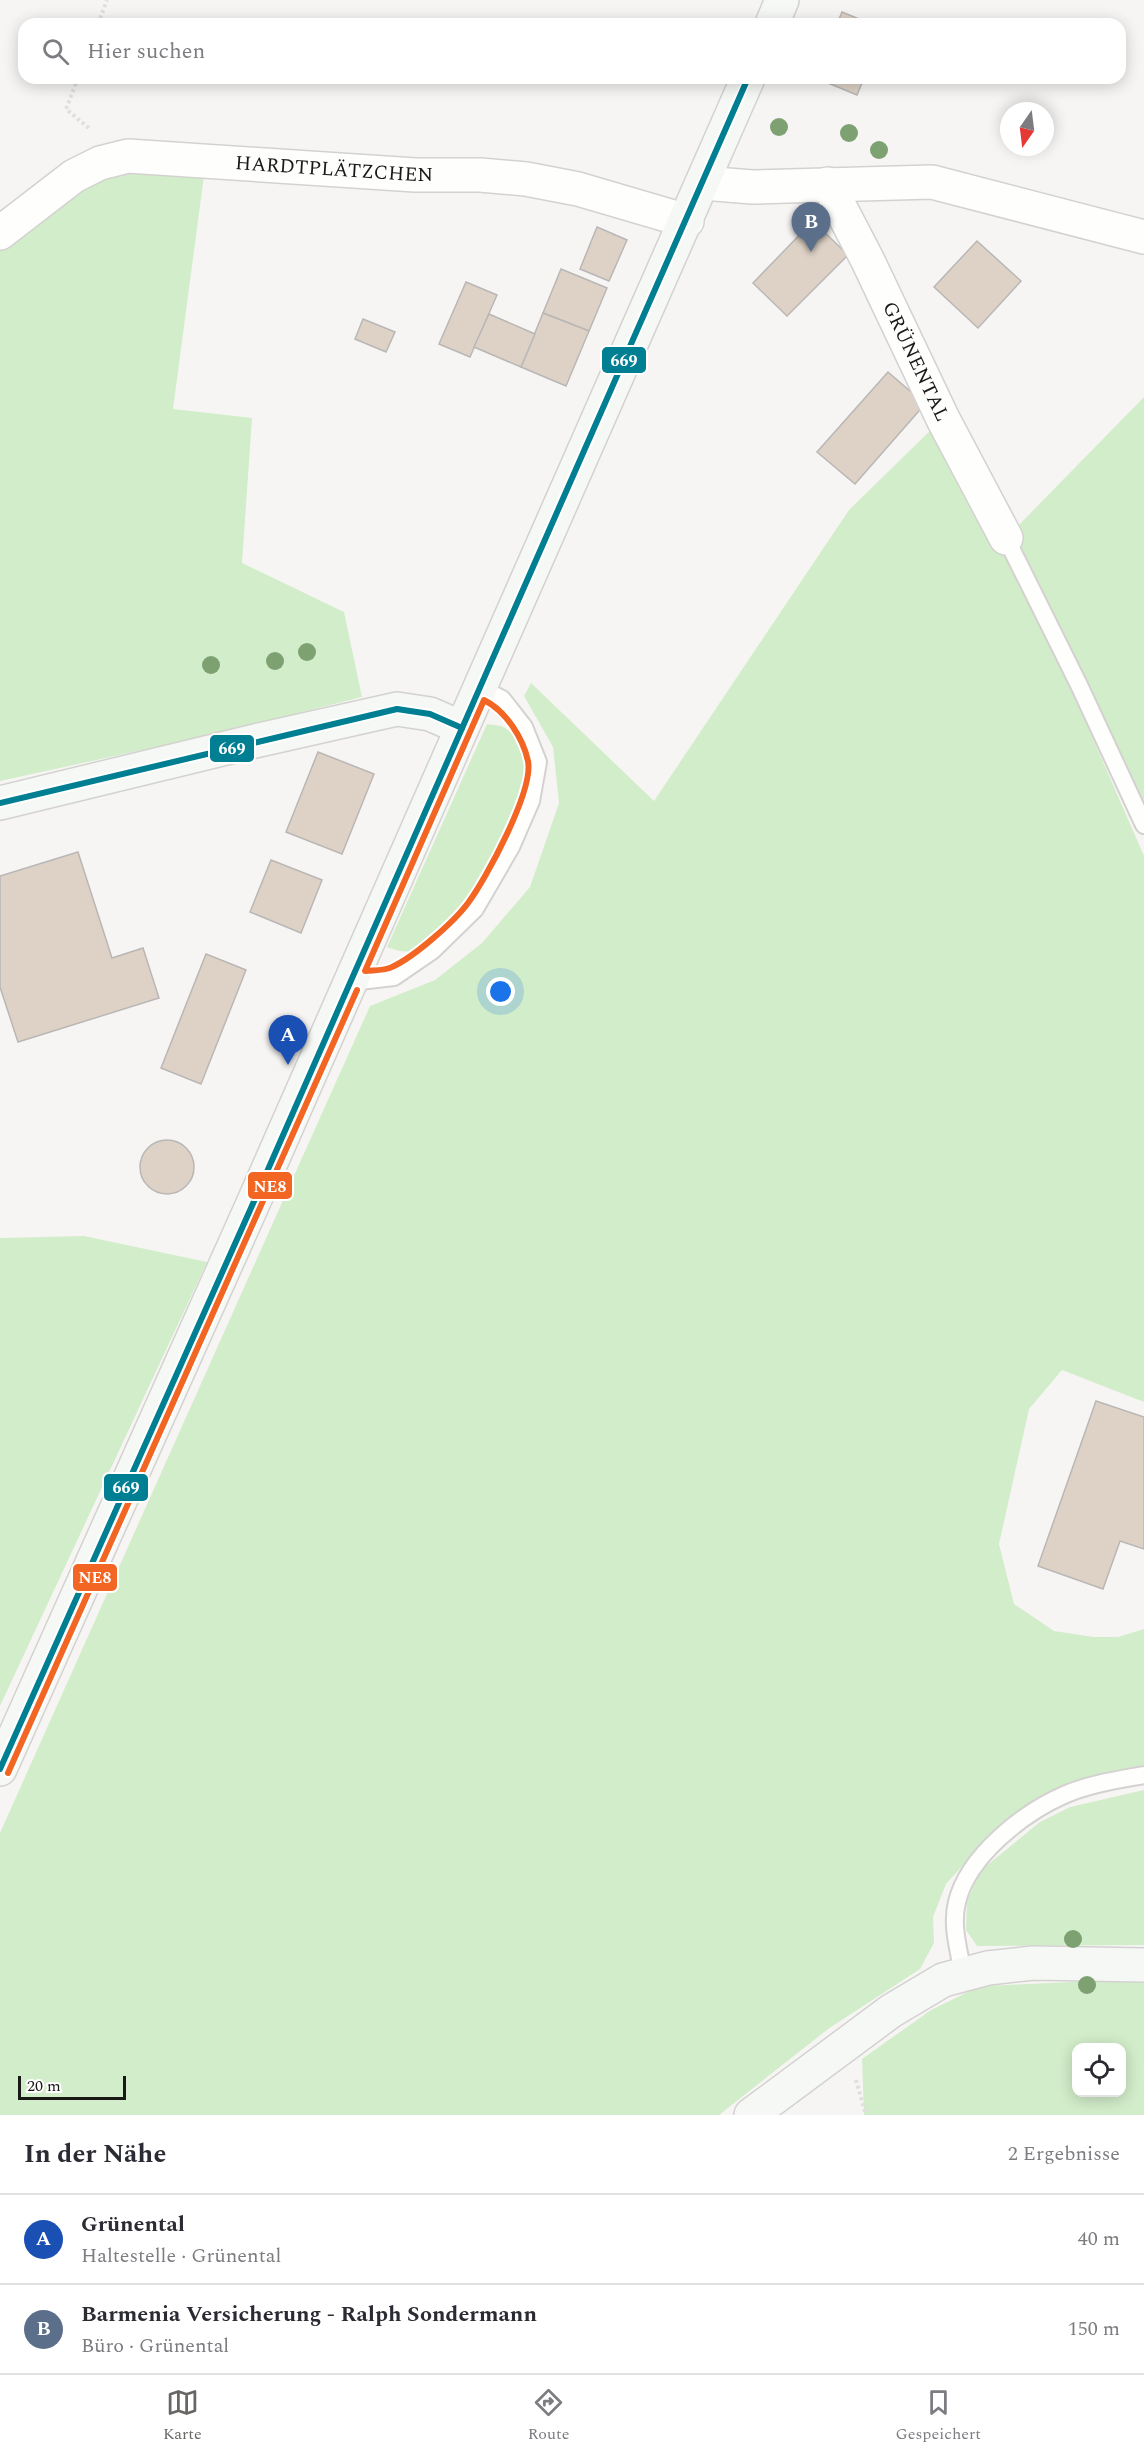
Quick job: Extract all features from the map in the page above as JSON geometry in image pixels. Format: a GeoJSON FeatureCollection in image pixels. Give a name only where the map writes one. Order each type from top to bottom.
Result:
{"type":"FeatureCollection","features":[{"type":"Feature","properties":{"kind":"main road"},"geometry":{"type":"LineString","coordinates":[[774,18],[782,0]]}},
{"type":"Feature","properties":{"kind":"main road"},"geometry":{"type":"LineString","coordinates":[[0,1769],[351,982],[745,84]]}},
{"type":"Feature","properties":{"kind":"main road"},"geometry":{"type":"LineString","coordinates":[[0,803],[396,709],[430,714],[462,728]]}},
{"type":"Feature","properties":{"kind":"main road"},"geometry":{"type":"LineString","coordinates":[[751,2115],[891,2011],[933,1986],[963,1974],[988,1968],[1033,1963],[1144,1965]]}},
{"type":"Feature","properties":{"kind":"street","name":"HARDTPLÄTZCHEN"},"geometry":{"type":"LineString","coordinates":[[0,233],[74,176],[100,163],[128,156],[526,179],[578,189],[687,221]]}},
{"type":"Feature","properties":{"kind":"street"},"geometry":{"type":"LineString","coordinates":[[703,183],[752,187],[932,182],[1144,237]]}},
{"type":"Feature","properties":{"kind":"street","name":"GRÜNENTAL"},"geometry":{"type":"LineString","coordinates":[[828,184],[849,222],[943,419],[1006,538]]}},
{"type":"Feature","properties":{"kind":"lane"},"geometry":{"type":"LineString","coordinates":[[1006,538],[1079,685],[1144,825]]}},
{"type":"Feature","properties":{"kind":"lane"},"geometry":{"type":"LineString","coordinates":[[351,982],[394,977],[432,951],[475,909],[511,847],[531,801],[538,762],[524,727],[502,699],[480,688]]}},
{"type":"Feature","properties":{"kind":"lane"},"geometry":{"type":"LineString","coordinates":[[963,1974],[955,1931],[957,1900],[969,1872],[980,1858],[1020,1823],[1064,1795],[1090,1786],[1144,1774]]}},
{"type":"Feature","properties":{"kind":"path"},"geometry":{"type":"LineString","coordinates":[[100,18],[107,0]]}},
{"type":"Feature","properties":{"kind":"path"},"geometry":{"type":"LineString","coordinates":[[76,84],[66,109],[128,156]]}},
{"type":"Feature","properties":{"kind":"green space"},"geometry":{"type":"Polygon","coordinates":[[[205,168],[173,409],[252,418],[242,563],[344,612],[362,697],[216,734],[0,781],[0,247],[90,182],[130,171],[205,168]]]}},
{"type":"Feature","properties":{"kind":"green space"},"geometry":{"type":"Polygon","coordinates":[[[1144,397],[1144,808],[1013,531],[1144,397]]]}},
{"type":"Feature","properties":{"kind":"green space"},"geometry":{"type":"Polygon","coordinates":[[[942,419],[1050,640],[1144,856],[1144,1402],[1062,1370],[1029,1409],[999,1544],[1014,1604],[1054,1631],[1094,1637],[1118,1637],[1144,1629],[1144,1770],[1085,1782],[992,1836],[946,1884],[933,1917],[934,1943],[920,1969],[828,2029],[719,2115],[0,2115],[0,1833],[370,1006],[435,980],[482,943],[530,887],[559,803],[553,747],[524,696],[531,683],[654,801],[849,510],[942,419]]]}},
{"type":"Feature","properties":{"kind":"green space"},"geometry":{"type":"Polygon","coordinates":[[[487,724],[506,729],[520,743],[528,760],[527,784],[518,809],[488,866],[451,919],[433,938],[418,949],[406,952],[387,947],[487,724]]]}},
{"type":"Feature","properties":{"kind":"green space"},"geometry":{"type":"Polygon","coordinates":[[[84,1236],[207,1262],[0,1706],[0,1238],[84,1236]]]}},
{"type":"Feature","properties":{"kind":"green space"},"geometry":{"type":"Polygon","coordinates":[[[1144,1790],[1144,1945],[977,1946],[966,1930],[967,1902],[980,1871],[1040,1822],[1070,1807],[1144,1790]]]}},
{"type":"Feature","properties":{"kind":"green space"},"geometry":{"type":"Polygon","coordinates":[[[1144,1979],[1144,2115],[864,2115],[862,2059],[931,2010],[980,1986],[1144,1979]]]}},
{"type":"Feature","properties":{"kind":"building"},"geometry":{"type":"Polygon","coordinates":[[[842,12],[856,18],[840,18],[842,12]]]}},
{"type":"Feature","properties":{"kind":"building"},"geometry":{"type":"Polygon","coordinates":[[[830,84],[862,84],[857,95],[830,84]]]}},
{"type":"Feature","properties":{"kind":"building"},"geometry":{"type":"Polygon","coordinates":[[[813,221],[848,255],[787,316],[753,283],[813,221]]]}},
{"type":"Feature","properties":{"kind":"building"},"geometry":{"type":"Polygon","coordinates":[[[597,227],[627,240],[609,281],[580,269],[597,227]]]}},
{"type":"Feature","properties":{"kind":"building"},"geometry":{"type":"Polygon","coordinates":[[[977,241],[1021,281],[978,328],[934,287],[977,241]]]}},
{"type":"Feature","properties":{"kind":"building"},"geometry":{"type":"Polygon","coordinates":[[[561,269],[607,288],[589,331],[543,313],[561,269]]]}},
{"type":"Feature","properties":{"kind":"building"},"geometry":{"type":"Polygon","coordinates":[[[466,282],[497,295],[470,357],[439,344],[466,282]]]}},
{"type":"Feature","properties":{"kind":"building"},"geometry":{"type":"Polygon","coordinates":[[[543,313],[589,331],[566,386],[521,367],[543,313]]]}},
{"type":"Feature","properties":{"kind":"building"},"geometry":{"type":"Polygon","coordinates":[[[489,314],[535,334],[521,367],[474,347],[489,314]]]}},
{"type":"Feature","properties":{"kind":"building"},"geometry":{"type":"Polygon","coordinates":[[[363,319],[395,332],[386,352],[355,339],[363,319]]]}},
{"type":"Feature","properties":{"kind":"building"},"geometry":{"type":"Polygon","coordinates":[[[888,372],[925,404],[855,484],[817,452],[888,372]]]}},
{"type":"Feature","properties":{"kind":"building"},"geometry":{"type":"Polygon","coordinates":[[[318,752],[374,774],[342,854],[286,832],[318,752]]]}},
{"type":"Feature","properties":{"kind":"building"},"geometry":{"type":"Polygon","coordinates":[[[78,852],[112,958],[143,948],[159,998],[18,1042],[0,987],[0,876],[78,852]]]}},
{"type":"Feature","properties":{"kind":"building"},"geometry":{"type":"Polygon","coordinates":[[[271,860],[322,880],[301,933],[250,912],[271,860]]]}},
{"type":"Feature","properties":{"kind":"building"},"geometry":{"type":"Polygon","coordinates":[[[206,954],[246,970],[201,1084],[161,1068],[206,954]]]}},
{"type":"Feature","properties":{"kind":"building"},"geometry":{"type":"Polygon","coordinates":[[[162,1140],[172,1140],[182,1144],[190,1152],[194,1167],[190,1182],[182,1190],[172,1194],[162,1194],[152,1190],[144,1182],[140,1172],[140,1162],[144,1152],[152,1144],[162,1140]]]}},
{"type":"Feature","properties":{"kind":"building"},"geometry":{"type":"Polygon","coordinates":[[[1096,1401],[1144,1417],[1144,1549],[1120,1541],[1103,1589],[1038,1566],[1096,1401]]]}},
{"type":"Feature","properties":{"kind":"transit line","name":"669"},"geometry":{"type":"LineString","coordinates":[[0,1769],[251,1208],[745,84]]}},
{"type":"Feature","properties":{"kind":"transit line","name":"NE8"},"geometry":{"type":"LineString","coordinates":[[484,700],[499,711],[518,734],[528,761],[524,792],[507,834],[476,891],[453,920],[401,962],[386,969],[365,971],[484,700]]}},
{"type":"Feature","properties":{"kind":"transit line","name":"669"},"geometry":{"type":"LineString","coordinates":[[0,803],[397,709],[430,714],[462,728]]}},
{"type":"Feature","properties":{"kind":"transit line","name":"NE8"},"geometry":{"type":"LineString","coordinates":[[8,1773],[357,990]]}},
{"type":"Feature","properties":{"kind":"place","name":"Barmenia Versicherung - Ralph Sondermann"},"geometry":{"type":"Point","coordinates":[811,252]}},
{"type":"Feature","properties":{"kind":"place","name":"Grünental"},"geometry":{"type":"Point","coordinates":[288,1065]}}]}
